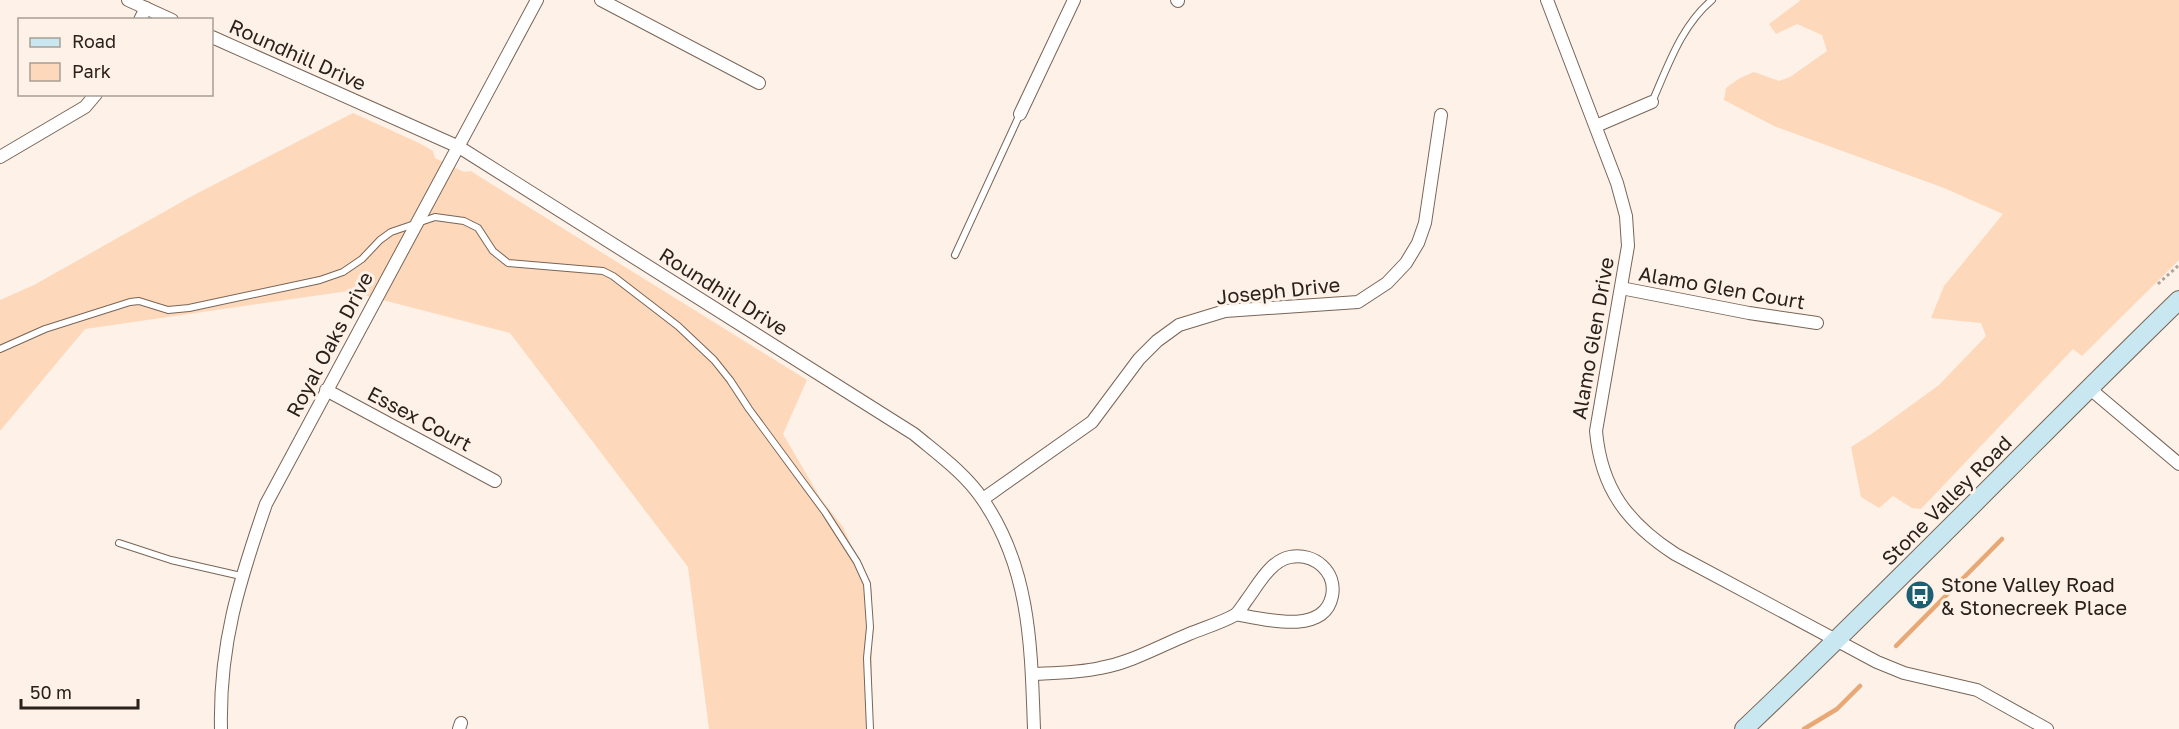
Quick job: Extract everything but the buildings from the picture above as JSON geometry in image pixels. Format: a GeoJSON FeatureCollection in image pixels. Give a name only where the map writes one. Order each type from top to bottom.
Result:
{"type":"FeatureCollection","features":[{"type":"Feature","properties":{"kind":"street"},"geometry":{"type":"LineString","coordinates":[[128,0],[143,14],[162,18]]}},
{"type":"Feature","properties":{"kind":"street","name":"Royal Oaks Drive"},"geometry":{"type":"LineString","coordinates":[[220,729],[223,659],[241,576],[266,504],[537,0]]}},
{"type":"Feature","properties":{"kind":"street"},"geometry":{"type":"LineString","coordinates":[[602,0],[759,83]]}},
{"type":"Feature","properties":{"kind":"street"},"geometry":{"type":"LineString","coordinates":[[1020,114],[1074,0]]}},
{"type":"Feature","properties":{"kind":"street","name":"Alamo Glen Drive"},"geometry":{"type":"LineString","coordinates":[[1547,0],[1617,183],[1626,216],[1628,246],[1596,431],[1597,449],[1613,493],[1629,516],[1649,537],[1675,554],[1877,662],[1904,673],[1977,690],[2047,729]]}},
{"type":"Feature","properties":{"kind":"street","name":"Roundhill Drive"},"geometry":{"type":"LineString","coordinates":[[213,37],[459,147],[914,434],[950,465],[983,499],[999,526],[1017,567],[1025,601],[1032,674],[1034,729]]}},
{"type":"Feature","properties":{"kind":"street"},"geometry":{"type":"LineString","coordinates":[[0,157],[85,107],[94,96]]}},
{"type":"Feature","properties":{"kind":"street"},"geometry":{"type":"LineString","coordinates":[[1596,126],[1652,102]]}},
{"type":"Feature","properties":{"kind":"street","name":"Joseph Drive"},"geometry":{"type":"LineString","coordinates":[[983,499],[1092,422],[1139,359],[1157,340],[1179,325],[1225,311],[1358,302],[1387,283],[1406,263],[1418,243],[1425,223],[1441,115]]}},
{"type":"Feature","properties":{"kind":"street","name":"Alamo Glen Court"},"geometry":{"type":"LineString","coordinates":[[1621,288],[1749,313],[1816,323]]}},
{"type":"Feature","properties":{"kind":"street","name":"Stone Valley Road"},"geometry":{"type":"LineString","coordinates":[[1744,729],[1838,640],[2179,300]]}},
{"type":"Feature","properties":{"kind":"street"},"geometry":{"type":"LineString","coordinates":[[2089,388],[2179,464]]}},
{"type":"Feature","properties":{"kind":"street","name":"Essex Court"},"geometry":{"type":"LineString","coordinates":[[326,390],[495,481]]}},
{"type":"Feature","properties":{"kind":"street"},"geometry":{"type":"LineString","coordinates":[[1032,674],[1100,668],[1130,659],[1236,614],[1270,569],[1283,559],[1299,556],[1312,558],[1322,565],[1331,579],[1332,595],[1329,604],[1325,611],[1310,620],[1285,622],[1236,614]]}},
{"type":"Feature","properties":{"kind":"lane"},"geometry":{"type":"LineString","coordinates":[[1652,102],[1682,35],[1712,0]]}},
{"type":"Feature","properties":{"kind":"lane"},"geometry":{"type":"LineString","coordinates":[[955,255],[1020,114]]}},
{"type":"Feature","properties":{"kind":"lane"},"geometry":{"type":"LineString","coordinates":[[0,349],[45,329],[130,302],[139,301],[168,310],[189,308],[320,280],[343,272],[362,259],[391,232],[435,217],[464,221],[478,228],[493,251],[508,263],[603,271],[613,276],[678,326],[714,360],[825,512],[857,562],[867,584],[870,627],[867,668],[870,729]]}},
{"type":"Feature","properties":{"kind":"lane"},"geometry":{"type":"LineString","coordinates":[[119,543],[171,560],[241,576]]}},
{"type":"Feature","properties":{"kind":"path"},"geometry":{"type":"LineString","coordinates":[[2158,284],[2179,265]]}},
{"type":"Feature","properties":{"kind":"green space"},"geometry":{"type":"Polygon","coordinates":[[[1801,0],[2179,0],[2179,260],[2082,356],[2073,349],[1921,509],[1912,508],[1893,496],[1879,508],[1861,497],[1851,447],[1939,385],[1986,336],[1981,323],[1931,318],[1944,286],[2003,214],[1944,188],[1774,126],[1724,100],[1726,88],[1740,78],[1754,72],[1779,81],[1790,77],[1827,51],[1822,35],[1797,24],[1776,34],[1769,24],[1801,0]]]}},
{"type":"Feature","properties":{"kind":"green space"},"geometry":{"type":"Polygon","coordinates":[[[353,113],[419,143],[433,151],[435,158],[464,172],[471,171],[807,380],[783,434],[821,499],[843,527],[872,590],[872,729],[709,729],[688,567],[510,333],[348,291],[85,329],[0,431],[0,300],[34,285],[194,195],[353,113]]]}},
{"type":"Feature","properties":{"kind":"waterway"},"geometry":{"type":"LineString","coordinates":[[1896,646],[2002,539]]}},
{"type":"Feature","properties":{"kind":"waterway"},"geometry":{"type":"LineString","coordinates":[[1804,729],[1837,709],[1860,686]]}},
{"type":"Feature","properties":{"kind":"place","name":"Stone Valley Road & Stonecreek Place"},"geometry":{"type":"Point","coordinates":[1920,595]}}]}
